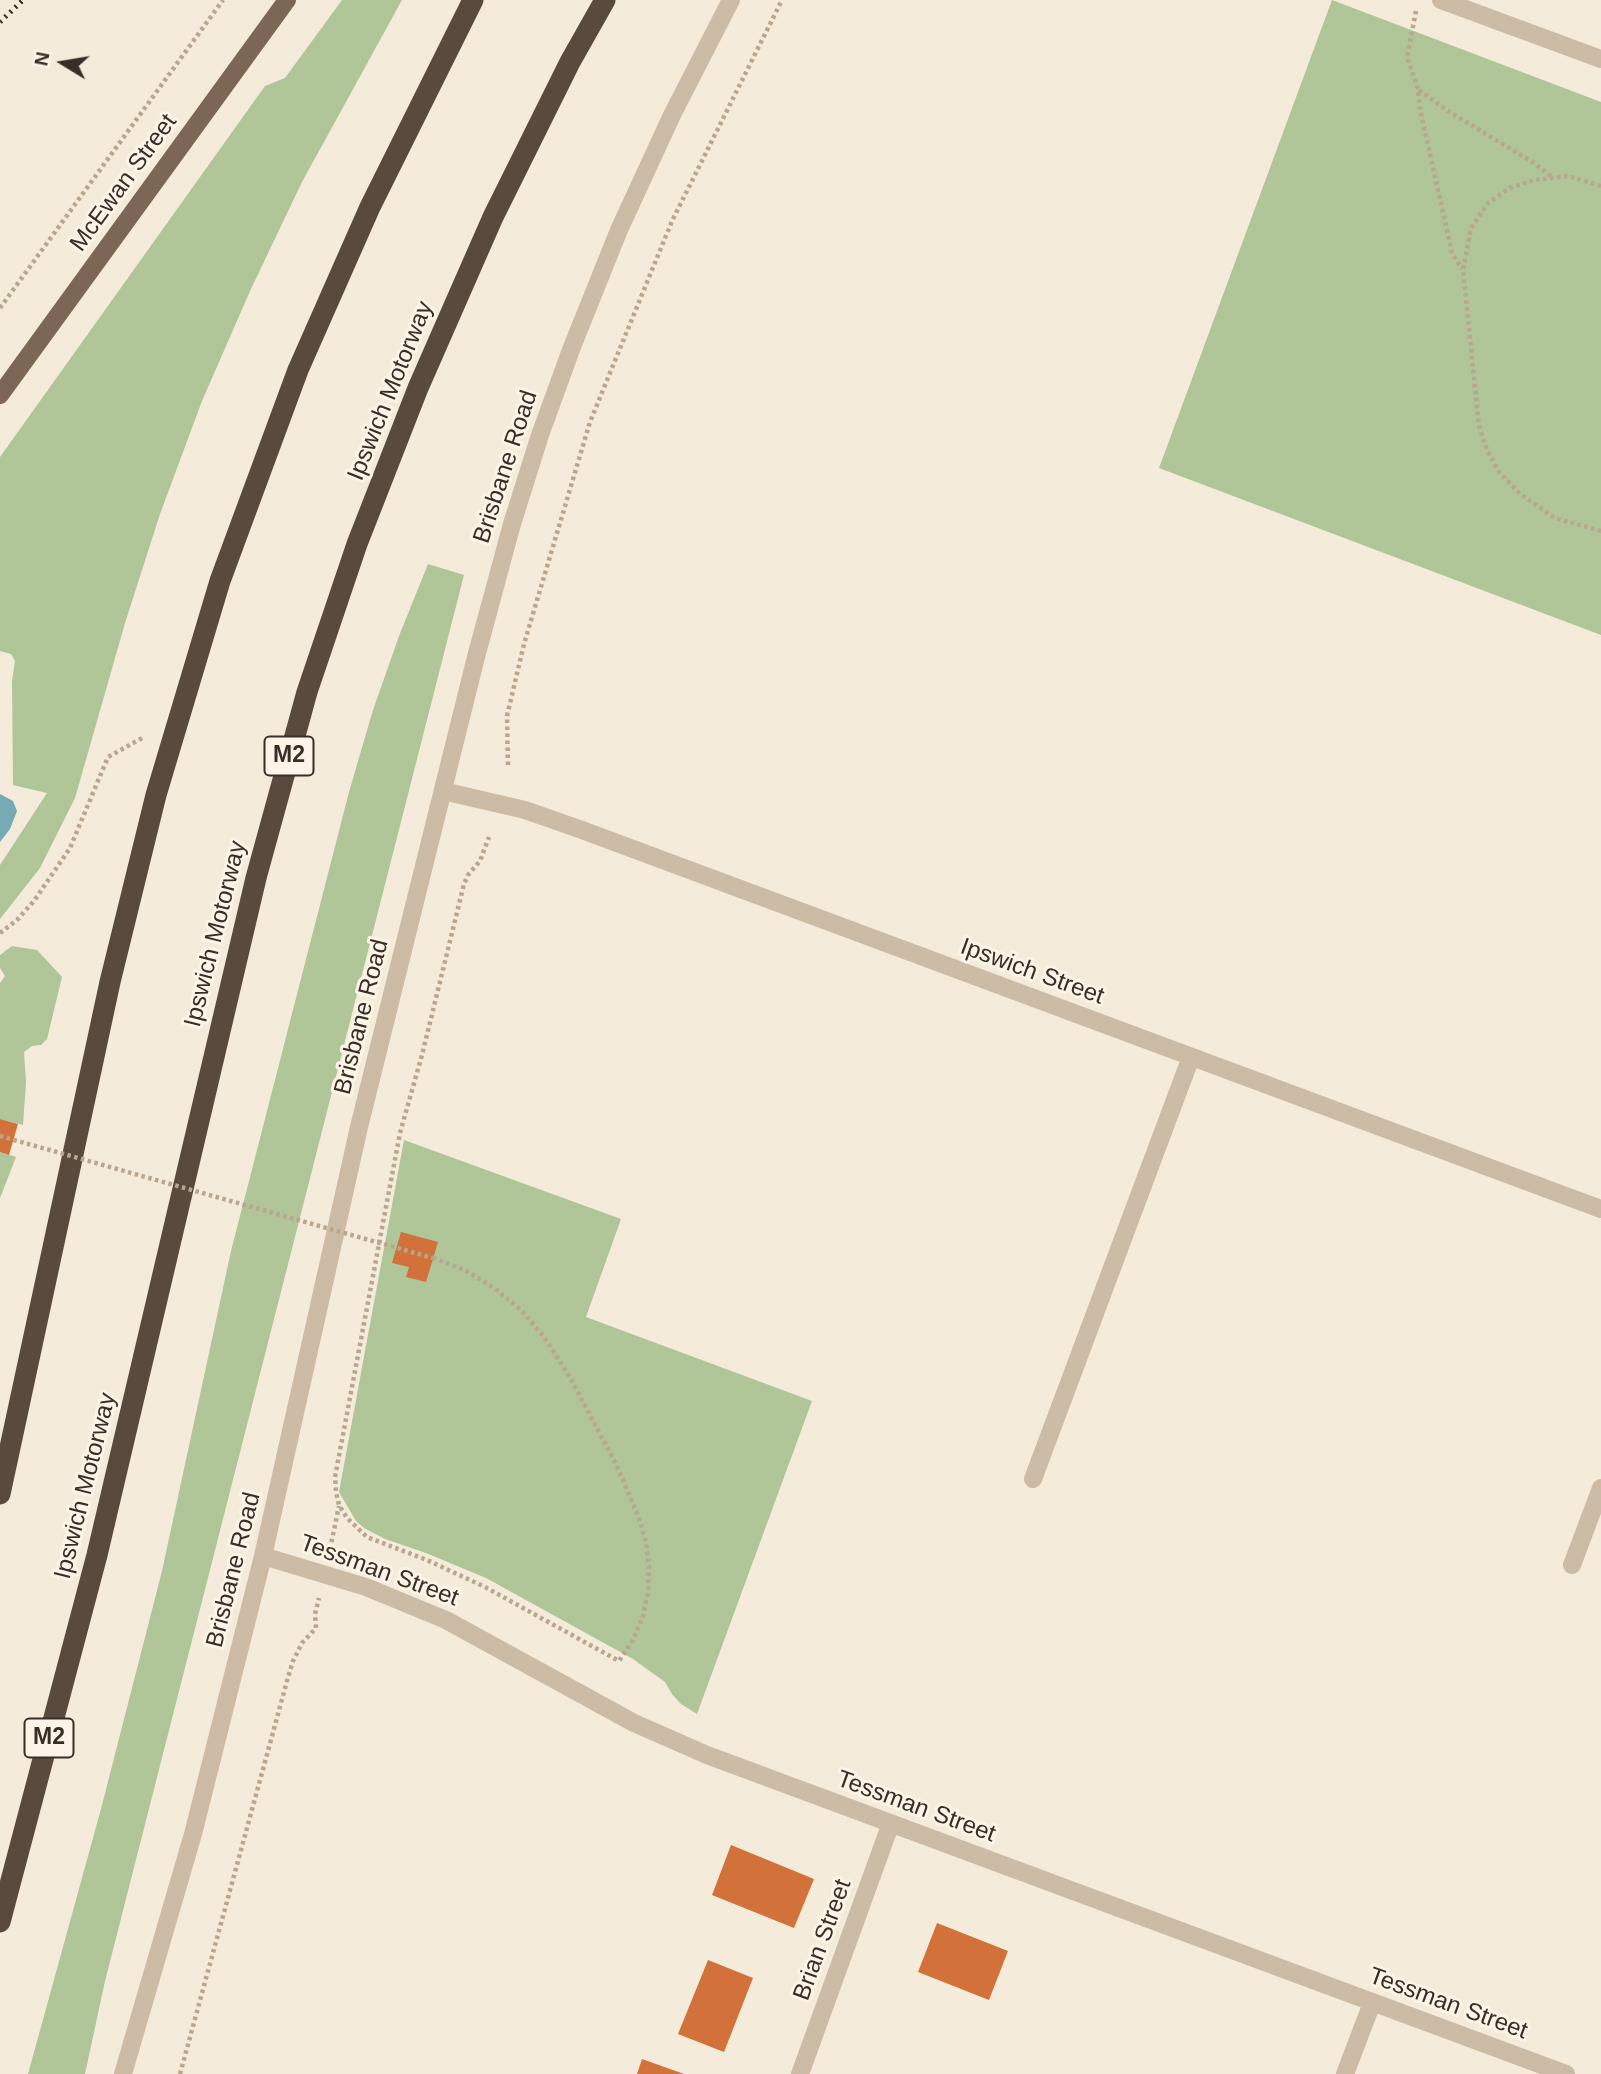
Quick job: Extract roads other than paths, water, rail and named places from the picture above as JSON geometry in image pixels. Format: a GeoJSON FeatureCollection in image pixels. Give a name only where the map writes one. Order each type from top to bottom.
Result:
{"type":"FeatureCollection","features":[{"type":"Feature","properties":{"kind":"highway"},"geometry":{"type":"LineString","coordinates":[[0,1494],[110,982],[156,795],[220,581],[298,370],[370,207],[473,0]]}},
{"type":"Feature","properties":{"kind":"highway","name":"Ipswich Motorway"},"geometry":{"type":"LineString","coordinates":[[0,1922],[97,1555],[253,891],[307,692],[357,544],[418,388],[493,218],[570,62],[605,0]]}},
{"type":"Feature","properties":{"kind":"main road","name":"McEwan Street"},"geometry":{"type":"LineString","coordinates":[[0,395],[287,0]]}},
{"type":"Feature","properties":{"kind":"street","name":"Brisbane Road"},"geometry":{"type":"LineString","coordinates":[[123,2074],[194,1834],[263,1556],[359,1127],[512,524],[572,347],[619,230],[672,114],[731,0]]}},
{"type":"Feature","properties":{"kind":"street"},"geometry":{"type":"LineString","coordinates":[[1441,0],[1601,59]]}},
{"type":"Feature","properties":{"kind":"street","name":"Ipswich Street"},"geometry":{"type":"LineString","coordinates":[[443,791],[525,810],[582,830],[1601,1209]]}},
{"type":"Feature","properties":{"kind":"street"},"geometry":{"type":"LineString","coordinates":[[1033,1479],[1191,1057]]}},
{"type":"Feature","properties":{"kind":"street"},"geometry":{"type":"LineString","coordinates":[[1572,1564],[1601,1488]]}},
{"type":"Feature","properties":{"kind":"street","name":"Tessman Street"},"geometry":{"type":"LineString","coordinates":[[263,1556],[366,1587],[410,1604],[481,1638],[635,1723],[707,1755],[1566,2074]]}},
{"type":"Feature","properties":{"kind":"street","name":"Brian Street"},"geometry":{"type":"LineString","coordinates":[[800,2074],[891,1823]]}},
{"type":"Feature","properties":{"kind":"street"},"geometry":{"type":"LineString","coordinates":[[1345,2074],[1371,2003]]}},
{"type":"Feature","properties":{"kind":"water"},"geometry":{"type":"Polygon","coordinates":[[[0,794],[13,801],[17,811],[10,829],[0,842],[0,794]]]}},
{"type":"Feature","properties":{"kind":"railway"},"geometry":{"type":"LineString","coordinates":[[0,22],[23,0]]}}]}
